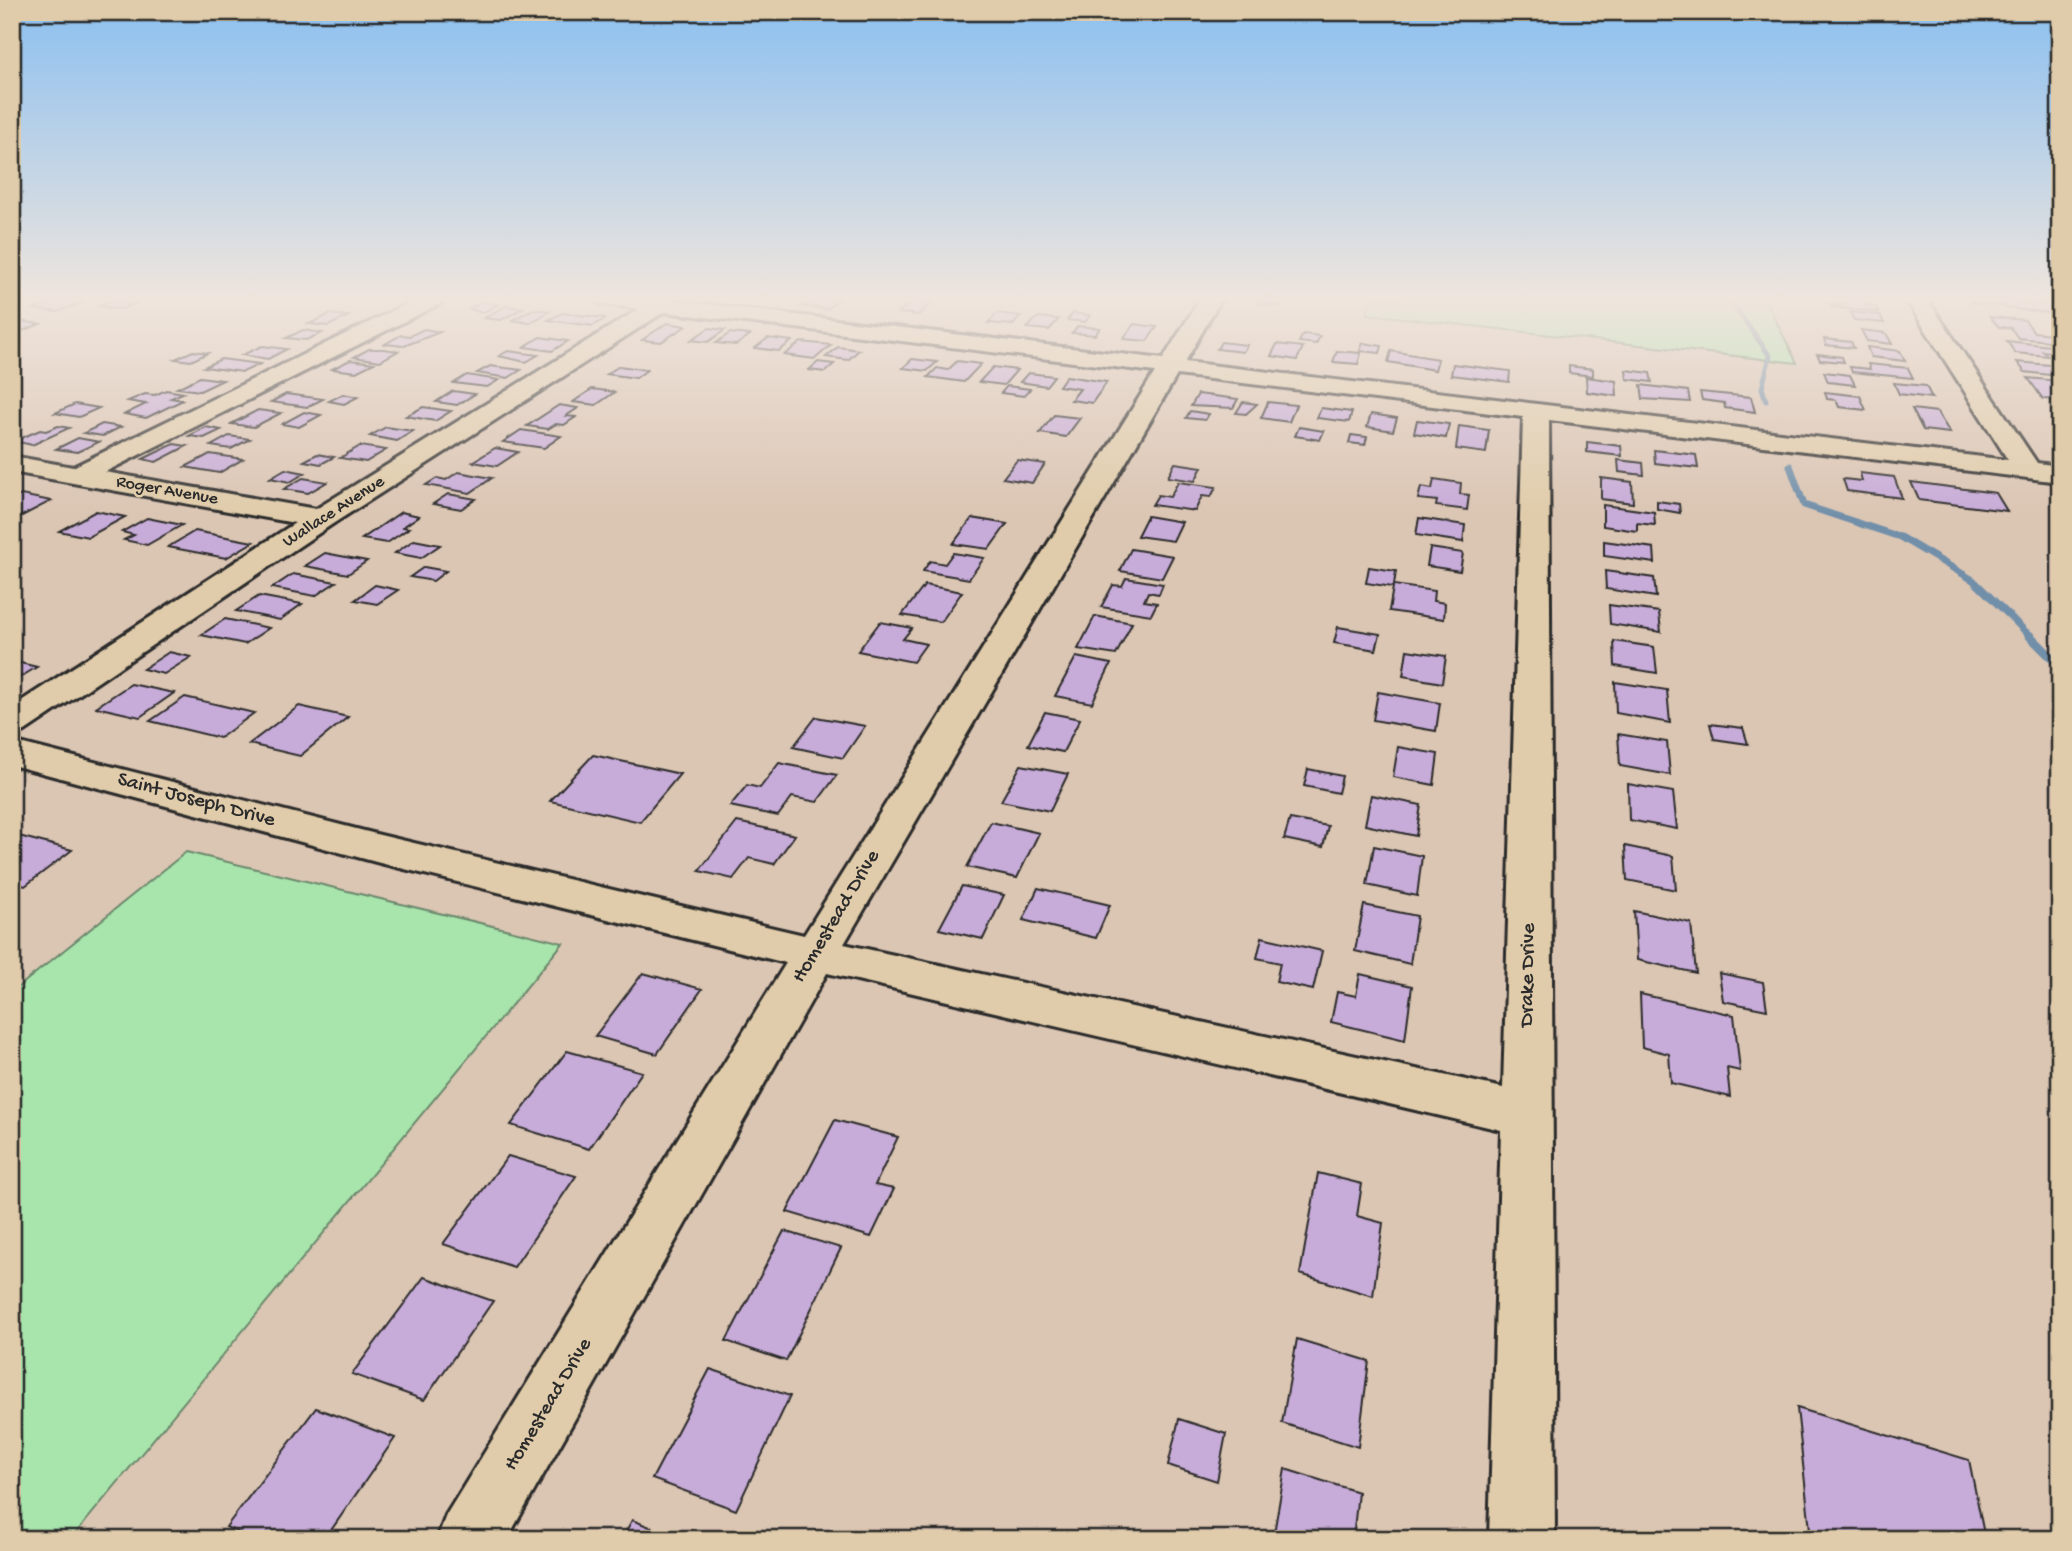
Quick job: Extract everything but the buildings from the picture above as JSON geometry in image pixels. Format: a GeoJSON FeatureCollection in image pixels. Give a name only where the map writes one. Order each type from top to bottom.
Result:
{"type":"FeatureCollection","features":[{"type":"Feature","properties":{"kind":"street"},"geometry":{"type":"LineString","coordinates":[[78,475],[288,371]]}},
{"type":"Feature","properties":{"kind":"street","name":"Wallace Avenue"},"geometry":{"type":"LineString","coordinates":[[12,723],[321,519],[555,371]]}},
{"type":"Feature","properties":{"kind":"street","name":"Homestead Drive"},"geometry":{"type":"LineString","coordinates":[[470,1539],[814,954],[1168,371]]}},
{"type":"Feature","properties":{"kind":"street"},"geometry":{"type":"LineString","coordinates":[[1208,371],[2060,474]]}},
{"type":"Feature","properties":{"kind":"street"},"geometry":{"type":"LineString","coordinates":[[1963,371],[2028,470]]}},
{"type":"Feature","properties":{"kind":"street","name":"Drake Drive"},"geometry":{"type":"LineString","coordinates":[[1522,1539],[1536,410]]}},
{"type":"Feature","properties":{"kind":"street","name":"Roger Avenue"},"geometry":{"type":"LineString","coordinates":[[12,464],[321,519]]}},
{"type":"Feature","properties":{"kind":"street","name":"Saint Joseph Drive"},"geometry":{"type":"LineString","coordinates":[[12,753],[380,849],[814,954],[1528,1115]]}},
{"type":"Feature","properties":{"kind":"green space"},"geometry":{"type":"Polygon","coordinates":[[[186,852],[563,943],[71,1539],[12,1539],[12,992],[186,852]]]}},
{"type":"Feature","properties":{"kind":"waterway"},"geometry":{"type":"LineString","coordinates":[[1766,371],[1762,388],[1766,401]]}},
{"type":"Feature","properties":{"kind":"waterway"},"geometry":{"type":"LineString","coordinates":[[1790,466],[1804,505],[1900,537],[1973,580],[2031,637]]}},
{"type":"Feature","properties":{"kind":"waterway"},"geometry":{"type":"LineString","coordinates":[[2031,637],[2060,666]]}}]}
